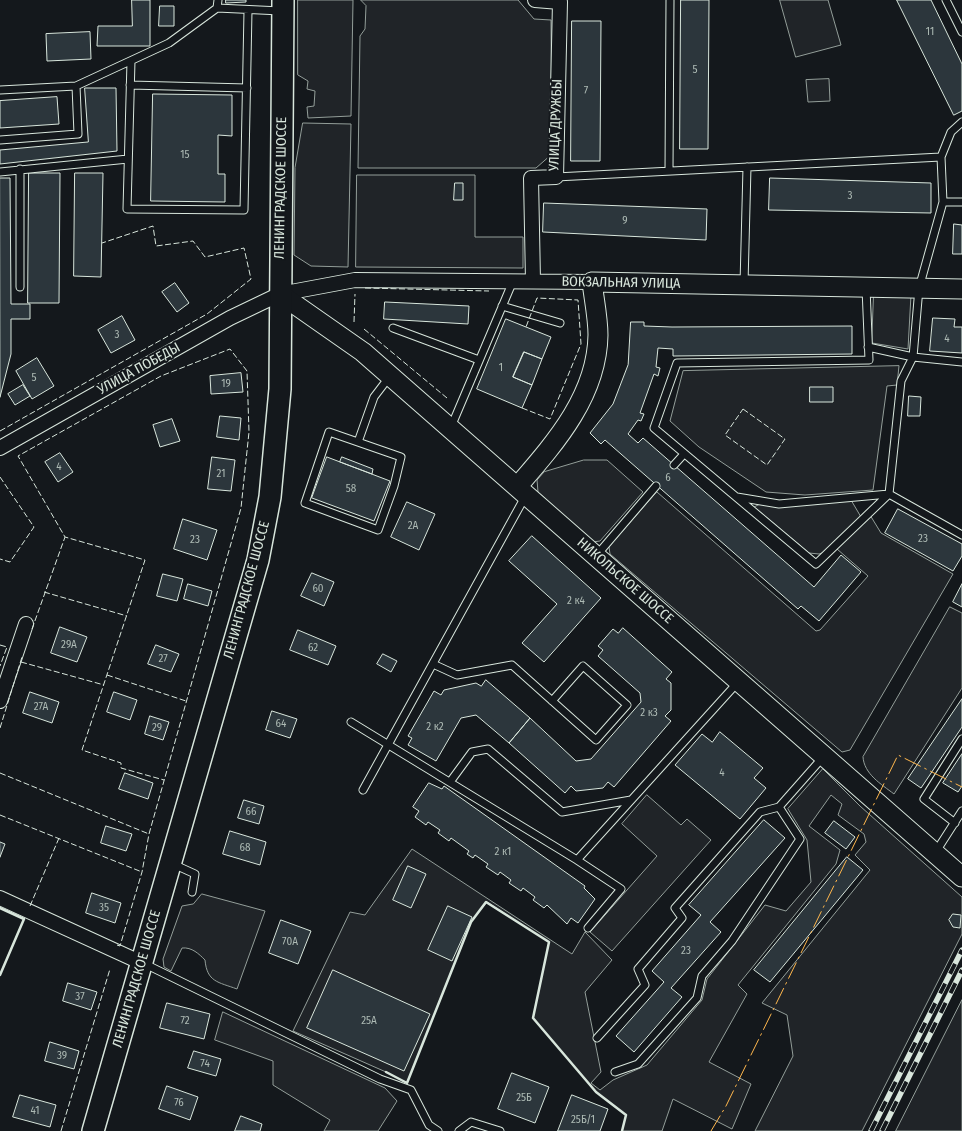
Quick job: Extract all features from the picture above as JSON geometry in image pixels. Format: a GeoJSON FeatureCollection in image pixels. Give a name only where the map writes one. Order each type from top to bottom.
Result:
{"type":"FeatureCollection","features":[{"type":"Feature","properties":{"kind":"main road","name":"ЛЕНИНГРАДСКОЕ ШОССЕ"},"geometry":{"type":"LineString","coordinates":[[93,1131],[258,560],[270,497],[280,390],[283,6]]}},
{"type":"Feature","properties":{"kind":"main road","name":"ВОКЗАЛЬНАЯ УЛИЦА"},"geometry":{"type":"LineString","coordinates":[[592,282],[962,289]]}},
{"type":"Feature","properties":{"kind":"main road"},"geometry":{"type":"LineString","coordinates":[[521,491],[565,429],[583,395],[595,365],[598,334],[592,282]]}},
{"type":"Feature","properties":{"kind":"main road","name":"НИКОЛЬСКОЕ ШОССЕ"},"geometry":{"type":"LineString","coordinates":[[280,294],[349,342],[391,376],[962,877]]}},
{"type":"Feature","properties":{"kind":"street","name":"УЛИЦА ДРУЖБЫ"},"geometry":{"type":"LineString","coordinates":[[533,281],[531,178],[556,177],[565,1],[535,0]]}},
{"type":"Feature","properties":{"kind":"street","name":"ВОКЗАЛЬНАЯ УЛИЦА"},"geometry":{"type":"LineString","coordinates":[[280,294],[355,280],[592,282]]}},
{"type":"Feature","properties":{"kind":"street","name":"УЛИЦА ПОБЕДЫ"},"geometry":{"type":"LineString","coordinates":[[0,448],[230,318],[280,294]]}},
{"type":"Feature","properties":{"kind":"street"},"geometry":{"type":"LineString","coordinates":[[0,701],[26,624]]}},
{"type":"Feature","properties":{"kind":"street"},"geometry":{"type":"LineString","coordinates":[[0,898],[142,963]]}},
{"type":"Feature","properties":{"kind":"lane"},"geometry":{"type":"LineString","coordinates":[[669,171],[670,0]]}},
{"type":"Feature","properties":{"kind":"lane"},"geometry":{"type":"LineString","coordinates":[[946,0],[962,32]]}},
{"type":"Feature","properties":{"kind":"lane"},"geometry":{"type":"LineString","coordinates":[[0,90],[76,86],[169,43],[218,4],[248,11],[283,6]]}},
{"type":"Feature","properties":{"kind":"lane"},"geometry":{"type":"LineString","coordinates":[[131,61],[127,209],[244,210],[248,11]]}},
{"type":"Feature","properties":{"kind":"lane"},"geometry":{"type":"LineString","coordinates":[[130,85],[246,88]]}},
{"type":"Feature","properties":{"kind":"lane"},"geometry":{"type":"LineString","coordinates":[[0,140],[78,134],[76,86]]}},
{"type":"Feature","properties":{"kind":"lane"},"geometry":{"type":"LineString","coordinates":[[866,287],[869,360],[677,363],[654,428],[816,564],[889,494],[901,381],[912,357],[919,288],[943,202],[941,157],[951,132],[962,122]]}},
{"type":"Feature","properties":{"kind":"lane"},"geometry":{"type":"LineString","coordinates":[[556,177],[941,157]]}},
{"type":"Feature","properties":{"kind":"lane"},"geometry":{"type":"LineString","coordinates":[[0,172],[128,160]]}},
{"type":"Feature","properties":{"kind":"lane"},"geometry":{"type":"LineString","coordinates":[[744,285],[747,167]]}},
{"type":"Feature","properties":{"kind":"lane"},"geometry":{"type":"LineString","coordinates":[[20,169],[20,287]]}},
{"type":"Feature","properties":{"kind":"lane"},"geometry":{"type":"LineString","coordinates":[[943,202],[962,202]]}},
{"type":"Feature","properties":{"kind":"lane"},"geometry":{"type":"LineString","coordinates":[[450,427],[512,281]]}},
{"type":"Feature","properties":{"kind":"lane"},"geometry":{"type":"LineString","coordinates":[[502,306],[560,323]]}},
{"type":"Feature","properties":{"kind":"lane"},"geometry":{"type":"LineString","coordinates":[[393,328],[479,360]]}},
{"type":"Feature","properties":{"kind":"lane"},"geometry":{"type":"LineString","coordinates":[[868,347],[912,357],[962,362]]}},
{"type":"Feature","properties":{"kind":"lane"},"geometry":{"type":"LineString","coordinates":[[358,442],[374,397],[391,376]]}},
{"type":"Feature","properties":{"kind":"lane"},"geometry":{"type":"LineString","coordinates":[[329,432],[358,442],[401,457],[394,486],[378,530],[305,503],[329,432]]}},
{"type":"Feature","properties":{"kind":"lane"},"geometry":{"type":"LineString","coordinates":[[674,465],[684,454]]}},
{"type":"Feature","properties":{"kind":"lane"},"geometry":{"type":"LineString","coordinates":[[596,556],[656,486]]}},
{"type":"Feature","properties":{"kind":"lane"},"geometry":{"type":"LineString","coordinates":[[363,790],[433,664],[521,491]]}},
{"type":"Feature","properties":{"kind":"lane"},"geometry":{"type":"LineString","coordinates":[[736,497],[778,504],[889,494],[962,535]]}},
{"type":"Feature","properties":{"kind":"lane"},"geometry":{"type":"LineString","coordinates":[[433,664],[457,674],[512,665],[552,701],[596,740],[627,706],[583,666],[552,701]]}},
{"type":"Feature","properties":{"kind":"lane"},"geometry":{"type":"LineString","coordinates":[[577,860],[739,681]]}},
{"type":"Feature","properties":{"kind":"lane"},"geometry":{"type":"LineString","coordinates":[[351,722],[577,860],[621,889],[588,928]]}},
{"type":"Feature","properties":{"kind":"lane"},"geometry":{"type":"LineString","coordinates":[[955,823],[924,799],[962,739]]}},
{"type":"Feature","properties":{"kind":"lane"},"geometry":{"type":"LineString","coordinates":[[450,782],[472,752],[488,749],[562,812],[631,800]]}},
{"type":"Feature","properties":{"kind":"lane"},"geometry":{"type":"LineString","coordinates":[[597,1038],[645,985],[638,969],[682,918],[675,908],[760,812],[779,807],[824,756]]}},
{"type":"Feature","properties":{"kind":"lane"},"geometry":{"type":"LineString","coordinates":[[615,1072],[638,1064],[697,998],[702,976],[732,941],[800,839],[779,807]]}},
{"type":"Feature","properties":{"kind":"lane"},"geometry":{"type":"LineString","coordinates":[[935,854],[962,811]]}},
{"type":"Feature","properties":{"kind":"lane"},"geometry":{"type":"LineString","coordinates":[[171,863],[195,874],[192,892]]}},
{"type":"Feature","properties":{"kind":"lane"},"geometry":{"type":"LineString","coordinates":[[142,963],[380,1079],[411,1090],[428,1128],[438,1131]]}},
{"type":"Feature","properties":{"kind":"lane"},"geometry":{"type":"LineString","coordinates":[[459,1131],[471,1122],[500,1131]]}},
{"type":"Feature","properties":{"kind":"shaded area"},"geometry":{"type":"Polygon","coordinates":[[[298,0],[353,0],[351,116],[308,118],[307,107],[314,106],[315,91],[307,89],[308,81],[298,75],[298,0]]]}},
{"type":"Feature","properties":{"kind":"shaded area"},"geometry":{"type":"Polygon","coordinates":[[[361,0],[518,0],[534,19],[551,20],[552,154],[536,168],[358,168],[360,36],[365,29],[366,6],[361,0]]]}},
{"type":"Feature","properties":{"kind":"shaded area"},"geometry":{"type":"Polygon","coordinates":[[[780,0],[828,0],[841,45],[796,57],[780,0]]]}},
{"type":"Feature","properties":{"kind":"shaded area"},"geometry":{"type":"Polygon","coordinates":[[[829,79],[830,101],[808,102],[806,80],[829,79]]]}},
{"type":"Feature","properties":{"kind":"shaded area"},"geometry":{"type":"Polygon","coordinates":[[[303,123],[351,124],[348,267],[311,266],[294,255],[295,168],[303,123]]]}},
{"type":"Feature","properties":{"kind":"shaded area"},"geometry":{"type":"Polygon","coordinates":[[[357,175],[475,175],[475,237],[523,237],[523,268],[356,267],[357,175]]]}},
{"type":"Feature","properties":{"kind":"shaded area"},"geometry":{"type":"Polygon","coordinates":[[[874,293],[911,295],[908,349],[872,343],[874,293]]]}},
{"type":"Feature","properties":{"kind":"shaded area"},"geometry":{"type":"Polygon","coordinates":[[[899,366],[897,385],[887,386],[873,490],[805,495],[766,492],[699,447],[670,421],[683,371],[899,366]]]}},
{"type":"Feature","properties":{"kind":"shaded area"},"geometry":{"type":"Polygon","coordinates":[[[584,460],[607,460],[643,492],[600,541],[593,542],[538,492],[537,480],[544,472],[584,460]]]}},
{"type":"Feature","properties":{"kind":"shaded area"},"geometry":{"type":"Polygon","coordinates":[[[657,492],[816,631],[820,630],[868,576],[837,549],[870,515],[881,533],[953,574],[850,750],[842,752],[610,554],[609,547],[657,492]]]}},
{"type":"Feature","properties":{"kind":"shaded area"},"geometry":{"type":"Polygon","coordinates":[[[851,500],[861,517],[826,552],[819,554],[809,553],[754,507],[760,504],[778,507],[851,500]]]}},
{"type":"Feature","properties":{"kind":"shaded area"},"geometry":{"type":"Polygon","coordinates":[[[950,607],[962,613],[962,688],[894,794],[870,774],[866,769],[863,757],[950,607]]]}},
{"type":"Feature","properties":{"kind":"shaded area"},"geometry":{"type":"Polygon","coordinates":[[[823,769],[860,806],[962,897],[962,934],[862,1131],[755,1131],[793,1056],[787,1015],[762,1003],[870,870],[855,855],[866,842],[864,834],[838,815],[842,804],[831,795],[809,826],[840,850],[836,864],[738,985],[747,994],[709,1062],[751,1084],[732,1129],[673,1099],[662,1131],[622,1131],[626,1115],[596,1092],[533,1018],[549,942],[487,902],[471,922],[407,1083],[293,1031],[350,912],[365,915],[412,849],[572,954],[585,932],[612,960],[585,992],[601,1072],[591,1083],[600,1090],[613,1080],[647,1065],[702,1000],[707,979],[765,905],[786,911],[811,882],[807,840],[788,809],[823,769]]]}},
{"type":"Feature","properties":{"kind":"shaded area"},"geometry":{"type":"Polygon","coordinates":[[[647,795],[681,825],[687,819],[711,840],[612,951],[590,932],[657,856],[622,824],[647,795]]]}},
{"type":"Feature","properties":{"kind":"shaded area"},"geometry":{"type":"Polygon","coordinates":[[[202,894],[265,911],[237,989],[219,983],[211,977],[205,960],[198,953],[189,949],[182,948],[171,971],[164,967],[163,959],[182,906],[193,904],[202,894]]]}},
{"type":"Feature","properties":{"kind":"shaded area"},"geometry":{"type":"Polygon","coordinates":[[[962,1000],[962,1131],[896,1131],[962,1000]]]}},
{"type":"Feature","properties":{"kind":"shaded area"},"geometry":{"type":"Polygon","coordinates":[[[223,1012],[385,1088],[397,1101],[378,1131],[324,1131],[330,1120],[273,1085],[273,1061],[215,1040],[223,1012]]]}},
{"type":"Feature","properties":{"kind":"building"},"geometry":{"type":"Polygon","coordinates":[[[132,0],[150,0],[150,46],[97,46],[98,26],[132,26],[132,0]]]}},
{"type":"Feature","properties":{"kind":"building"},"geometry":{"type":"Polygon","coordinates":[[[226,0],[246,0],[246,2],[226,3],[226,0]]]}},
{"type":"Feature","properties":{"kind":"building"},"geometry":{"type":"Polygon","coordinates":[[[681,0],[709,0],[708,149],[680,149],[681,0]]]}},
{"type":"Feature","properties":{"kind":"building"},"geometry":{"type":"Polygon","coordinates":[[[897,0],[931,0],[962,64],[962,111],[954,115],[897,0]]]}},
{"type":"Feature","properties":{"kind":"building"},"geometry":{"type":"Polygon","coordinates":[[[160,6],[174,6],[174,26],[159,26],[160,6]]]}},
{"type":"Feature","properties":{"kind":"building"},"geometry":{"type":"Polygon","coordinates":[[[572,21],[601,21],[600,161],[571,161],[572,21]]]}},
{"type":"Feature","properties":{"kind":"building"},"geometry":{"type":"Polygon","coordinates":[[[90,32],[91,59],[47,61],[46,34],[90,32]]]}},
{"type":"Feature","properties":{"kind":"building"},"geometry":{"type":"Polygon","coordinates":[[[85,88],[116,88],[117,151],[0,164],[0,150],[88,142],[85,88]]]}},
{"type":"Feature","properties":{"kind":"building"},"geometry":{"type":"Polygon","coordinates":[[[153,94],[232,95],[232,136],[218,135],[218,174],[225,174],[225,202],[151,201],[153,94]]]}},
{"type":"Feature","properties":{"kind":"building"},"geometry":{"type":"Polygon","coordinates":[[[57,97],[59,124],[0,128],[0,101],[57,97]]]}},
{"type":"Feature","properties":{"kind":"building"},"geometry":{"type":"Polygon","coordinates":[[[29,173],[60,173],[59,303],[28,303],[29,173]]]}},
{"type":"Feature","properties":{"kind":"building"},"geometry":{"type":"Polygon","coordinates":[[[75,173],[103,173],[101,277],[74,276],[75,173]]]}},
{"type":"Feature","properties":{"kind":"building"},"geometry":{"type":"Polygon","coordinates":[[[0,178],[10,178],[11,304],[30,304],[30,319],[11,319],[11,354],[0,397],[0,178]]]}},
{"type":"Feature","properties":{"kind":"building"},"geometry":{"type":"Polygon","coordinates":[[[770,178],[931,183],[931,213],[769,210],[770,178]]]}},
{"type":"Feature","properties":{"kind":"building"},"geometry":{"type":"Polygon","coordinates":[[[455,183],[463,183],[463,200],[454,200],[455,183]]]}},
{"type":"Feature","properties":{"kind":"building"},"geometry":{"type":"Polygon","coordinates":[[[544,203],[707,209],[706,240],[543,232],[544,203]]]}},
{"type":"Feature","properties":{"kind":"building"},"geometry":{"type":"Polygon","coordinates":[[[954,224],[962,225],[962,254],[953,254],[954,224]]]}},
{"type":"Feature","properties":{"kind":"building"},"geometry":{"type":"Polygon","coordinates":[[[175,283],[189,303],[177,312],[162,292],[175,283]]]}},
{"type":"Feature","properties":{"kind":"building"},"geometry":{"type":"Polygon","coordinates":[[[385,302],[469,306],[468,324],[384,319],[385,302]]]}},
{"type":"Feature","properties":{"kind":"building"},"geometry":{"type":"Polygon","coordinates":[[[122,316],[135,340],[111,353],[98,330],[122,316]]]}},
{"type":"Feature","properties":{"kind":"building"},"geometry":{"type":"Polygon","coordinates":[[[933,318],[955,319],[954,327],[962,327],[962,353],[930,351],[933,318]]]}},
{"type":"Feature","properties":{"kind":"building"},"geometry":{"type":"Polygon","coordinates":[[[506,319],[551,337],[542,359],[524,352],[513,377],[532,385],[522,408],[477,389],[506,319]]]}},
{"type":"Feature","properties":{"kind":"building"},"geometry":{"type":"Polygon","coordinates":[[[631,322],[644,322],[644,326],[672,327],[852,326],[852,354],[673,356],[673,349],[658,348],[656,367],[660,368],[658,376],[654,374],[640,413],[644,414],[641,421],[638,420],[628,434],[638,443],[643,438],[814,587],[841,555],[861,572],[819,621],[801,606],[798,609],[605,440],[601,444],[590,433],[613,404],[628,365],[631,322]]]}},
{"type":"Feature","properties":{"kind":"building"},"geometry":{"type":"Polygon","coordinates":[[[524,352],[542,359],[532,385],[513,377],[524,352]]]}},
{"type":"Feature","properties":{"kind":"building"},"geometry":{"type":"Polygon","coordinates":[[[37,358],[54,386],[32,399],[16,371],[37,358]]]}},
{"type":"Feature","properties":{"kind":"building"},"geometry":{"type":"Polygon","coordinates":[[[241,373],[243,392],[211,394],[210,376],[241,373]]]}},
{"type":"Feature","properties":{"kind":"building"},"geometry":{"type":"Polygon","coordinates":[[[23,385],[30,396],[15,405],[8,394],[23,385]]]}},
{"type":"Feature","properties":{"kind":"building"},"geometry":{"type":"Polygon","coordinates":[[[810,387],[833,387],[833,402],[810,402],[810,387]]]}},
{"type":"Feature","properties":{"kind":"building"},"geometry":{"type":"Polygon","coordinates":[[[909,396],[921,397],[920,416],[908,416],[909,396]]]}},
{"type":"Feature","properties":{"kind":"building"},"geometry":{"type":"Polygon","coordinates":[[[220,416],[241,418],[239,440],[217,437],[220,416]]]}},
{"type":"Feature","properties":{"kind":"building"},"geometry":{"type":"Polygon","coordinates":[[[172,419],[180,441],[160,447],[153,425],[172,419]]]}},
{"type":"Feature","properties":{"kind":"building"},"geometry":{"type":"Polygon","coordinates":[[[60,453],[73,472],[58,482],[45,462],[60,453]]]}},
{"type":"Feature","properties":{"kind":"building"},"geometry":{"type":"Polygon","coordinates":[[[212,457],[235,460],[231,491],[208,489],[212,457]]]}},
{"type":"Feature","properties":{"kind":"building"},"geometry":{"type":"Polygon","coordinates":[[[327,457],[390,481],[374,521],[312,498],[327,457]]]}},
{"type":"Feature","properties":{"kind":"building"},"geometry":{"type":"Polygon","coordinates":[[[342,457],[373,469],[372,474],[340,462],[342,457]]]}},
{"type":"Feature","properties":{"kind":"building"},"geometry":{"type":"Polygon","coordinates":[[[407,502],[435,514],[419,550],[391,537],[407,502]]]}},
{"type":"Feature","properties":{"kind":"building"},"geometry":{"type":"Polygon","coordinates":[[[898,509],[962,544],[962,556],[953,571],[885,533],[898,509]]]}},
{"type":"Feature","properties":{"kind":"building"},"geometry":{"type":"Polygon","coordinates":[[[183,519],[217,530],[207,560],[174,549],[183,519]]]}},
{"type":"Feature","properties":{"kind":"building"},"geometry":{"type":"Polygon","coordinates":[[[532,536],[601,598],[544,662],[522,643],[557,604],[509,561],[532,536]]]}},
{"type":"Feature","properties":{"kind":"building"},"geometry":{"type":"Polygon","coordinates":[[[312,573],[334,582],[324,606],[301,596],[312,573]]]}},
{"type":"Feature","properties":{"kind":"building"},"geometry":{"type":"Polygon","coordinates":[[[163,574],[183,579],[177,601],[157,596],[163,574]]]}},
{"type":"Feature","properties":{"kind":"building"},"geometry":{"type":"Polygon","coordinates":[[[188,584],[212,591],[208,606],[184,599],[188,584]]]}},
{"type":"Feature","properties":{"kind":"building"},"geometry":{"type":"Polygon","coordinates":[[[962,584],[962,607],[953,602],[962,584]]]}},
{"type":"Feature","properties":{"kind":"building"},"geometry":{"type":"Polygon","coordinates":[[[60,627],[87,637],[77,662],[51,653],[60,627]]]}},
{"type":"Feature","properties":{"kind":"building"},"geometry":{"type":"Polygon","coordinates":[[[623,628],[672,672],[666,679],[671,683],[671,710],[665,716],[671,721],[614,787],[608,782],[603,788],[576,791],[571,786],[565,793],[509,743],[530,718],[576,761],[591,759],[641,702],[640,693],[598,656],[603,650],[598,646],[613,629],[618,633],[623,628]]]}},
{"type":"Feature","properties":{"kind":"building"},"geometry":{"type":"Polygon","coordinates":[[[298,630],[336,646],[328,665],[290,650],[298,630]]]}},
{"type":"Feature","properties":{"kind":"building"},"geometry":{"type":"Polygon","coordinates":[[[156,645],[179,654],[171,672],[148,664],[156,645]]]}},
{"type":"Feature","properties":{"kind":"building"},"geometry":{"type":"Polygon","coordinates":[[[383,654],[397,661],[391,672],[377,664],[383,654]]]}},
{"type":"Feature","properties":{"kind":"building"},"geometry":{"type":"Polygon","coordinates":[[[486,680],[530,718],[509,743],[476,715],[461,718],[436,761],[408,745],[412,738],[408,736],[434,691],[441,695],[444,690],[476,683],[481,686],[486,680]]]}},
{"type":"Feature","properties":{"kind":"building"},"geometry":{"type":"Polygon","coordinates":[[[30,692],[59,702],[52,723],[23,713],[30,692]]]}},
{"type":"Feature","properties":{"kind":"building"},"geometry":{"type":"Polygon","coordinates":[[[114,692],[137,700],[130,720],[107,712],[114,692]]]}},
{"type":"Feature","properties":{"kind":"building"},"geometry":{"type":"Polygon","coordinates":[[[962,699],[962,727],[921,788],[908,779],[962,699]]]}},
{"type":"Feature","properties":{"kind":"building"},"geometry":{"type":"Polygon","coordinates":[[[272,711],[297,719],[290,738],[266,730],[272,711]]]}},
{"type":"Feature","properties":{"kind":"building"},"geometry":{"type":"Polygon","coordinates":[[[150,716],[169,722],[163,740],[145,734],[150,716]]]}},
{"type":"Feature","properties":{"kind":"building"},"geometry":{"type":"Polygon","coordinates":[[[720,732],[763,768],[754,778],[766,788],[740,819],[675,765],[702,734],[712,742],[720,732]]]}},
{"type":"Feature","properties":{"kind":"building"},"geometry":{"type":"Polygon","coordinates":[[[962,754],[962,786],[958,792],[943,783],[962,754]]]}},
{"type":"Feature","properties":{"kind":"building"},"geometry":{"type":"Polygon","coordinates":[[[125,773],[153,783],[148,799],[119,789],[125,773]]]}},
{"type":"Feature","properties":{"kind":"building"},"geometry":{"type":"Polygon","coordinates":[[[429,783],[442,789],[444,786],[585,886],[584,888],[595,899],[578,923],[571,918],[567,924],[547,905],[544,908],[533,900],[535,897],[523,888],[521,891],[509,883],[511,880],[500,872],[498,875],[486,867],[488,864],[475,855],[473,858],[467,854],[469,851],[451,838],[449,841],[438,833],[440,830],[428,822],[426,825],[415,817],[419,811],[413,807],[429,783]]]}},
{"type":"Feature","properties":{"kind":"building"},"geometry":{"type":"Polygon","coordinates":[[[244,800],[264,806],[259,824],[238,818],[244,800]]]}},
{"type":"Feature","properties":{"kind":"building"},"geometry":{"type":"Polygon","coordinates":[[[764,820],[785,838],[710,922],[721,932],[671,988],[682,997],[634,1052],[616,1036],[664,982],[652,971],[701,915],[689,905],[764,820]]]}},
{"type":"Feature","properties":{"kind":"building"},"geometry":{"type":"Polygon","coordinates":[[[834,821],[855,837],[846,849],[825,833],[834,821]]]}},
{"type":"Feature","properties":{"kind":"building"},"geometry":{"type":"Polygon","coordinates":[[[106,826],[132,834],[126,851],[101,843],[106,826]]]}},
{"type":"Feature","properties":{"kind":"building"},"geometry":{"type":"Polygon","coordinates":[[[230,831],[266,842],[260,865],[223,854],[230,831]]]}},
{"type":"Feature","properties":{"kind":"building"},"geometry":{"type":"Polygon","coordinates":[[[0,842],[5,844],[0,857],[0,842]]]}},
{"type":"Feature","properties":{"kind":"building"},"geometry":{"type":"Polygon","coordinates":[[[847,857],[863,870],[770,982],[754,970],[847,857]]]}},
{"type":"Feature","properties":{"kind":"building"},"geometry":{"type":"Polygon","coordinates":[[[408,866],[426,874],[411,908],[393,900],[408,866]]]}},
{"type":"Feature","properties":{"kind":"building"},"geometry":{"type":"Polygon","coordinates":[[[92,893],[121,903],[115,923],[86,913],[92,893]]]}},
{"type":"Feature","properties":{"kind":"building"},"geometry":{"type":"Polygon","coordinates":[[[448,906],[472,917],[452,961],[428,950],[448,906]]]}},
{"type":"Feature","properties":{"kind":"building"},"geometry":{"type":"Polygon","coordinates":[[[953,914],[961,915],[960,928],[953,927],[949,920],[953,914]]]}},
{"type":"Feature","properties":{"kind":"building"},"geometry":{"type":"Polygon","coordinates":[[[281,920],[311,931],[298,964],[269,953],[281,920]]]}},
{"type":"Feature","properties":{"kind":"building"},"geometry":{"type":"Polygon","coordinates":[[[333,970],[430,1014],[404,1071],[307,1028],[333,970]]]}},
{"type":"Feature","properties":{"kind":"building"},"geometry":{"type":"Polygon","coordinates":[[[68,983],[97,992],[91,1010],[63,1001],[68,983]]]}},
{"type":"Feature","properties":{"kind":"building"},"geometry":{"type":"Polygon","coordinates":[[[167,1003],[210,1014],[204,1039],[160,1028],[167,1003]]]}},
{"type":"Feature","properties":{"kind":"building"},"geometry":{"type":"Polygon","coordinates":[[[50,1042],[79,1051],[74,1069],[45,1061],[50,1042]]]}},
{"type":"Feature","properties":{"kind":"building"},"geometry":{"type":"Polygon","coordinates":[[[194,1051],[221,1059],[216,1076],[188,1068],[194,1051]]]}},
{"type":"Feature","properties":{"kind":"building"},"geometry":{"type":"Polygon","coordinates":[[[512,1073],[549,1087],[535,1123],[498,1109],[512,1073]]]}},
{"type":"Feature","properties":{"kind":"building"},"geometry":{"type":"Polygon","coordinates":[[[167,1086],[198,1097],[190,1120],[159,1109],[167,1086]]]}},
{"type":"Feature","properties":{"kind":"building"},"geometry":{"type":"Polygon","coordinates":[[[20,1095],[56,1105],[50,1127],[13,1117],[20,1095]]]}},
{"type":"Feature","properties":{"kind":"building"},"geometry":{"type":"Polygon","coordinates":[[[572,1095],[608,1109],[600,1131],[558,1131],[572,1095]]]}},
{"type":"Feature","properties":{"kind":"building"},"geometry":{"type":"Polygon","coordinates":[[[241,1116],[262,1124],[260,1131],[235,1131],[241,1116]]]}},
{"type":"Feature","properties":{"kind":"railway"},"geometry":{"type":"LineString","coordinates":[[871,1131],[962,950]]}},
{"type":"Feature","properties":{"kind":"railway"},"geometry":{"type":"LineString","coordinates":[[882,1131],[962,970]]}},
{"type":"Feature","properties":{"kind":"fence"},"geometry":{"type":"LineString","coordinates":[[0,431],[207,314],[251,279],[244,248],[205,257],[193,241],[156,246],[153,226],[102,243]]}},
{"type":"Feature","properties":{"kind":"fence"},"geometry":{"type":"LineString","coordinates":[[365,288],[489,291]]}},
{"type":"Feature","properties":{"kind":"fence"},"geometry":{"type":"LineString","coordinates":[[354,322],[355,294]]}},
{"type":"Feature","properties":{"kind":"fence"},"geometry":{"type":"LineString","coordinates":[[522,408],[550,419],[581,344],[578,300],[537,298],[526,327]]}},
{"type":"Feature","properties":{"kind":"fence"},"geometry":{"type":"LineString","coordinates":[[364,329],[447,398]]}},
{"type":"Feature","properties":{"kind":"fence"},"geometry":{"type":"LineString","coordinates":[[117,945],[120,946],[142,872],[149,834],[241,508],[249,432],[247,371],[230,349],[161,376],[18,456],[65,537],[145,560],[82,750],[121,763],[121,768],[164,780]]}},
{"type":"Feature","properties":{"kind":"fence"},"geometry":{"type":"LineString","coordinates":[[743,409],[785,439],[767,465],[725,435],[743,409]]}},
{"type":"Feature","properties":{"kind":"fence"},"geometry":{"type":"LineString","coordinates":[[0,477],[34,527],[10,562],[0,559]]}},
{"type":"Feature","properties":{"kind":"fence"},"geometry":{"type":"LineString","coordinates":[[32,629],[65,537]]}},
{"type":"Feature","properties":{"kind":"fence"},"geometry":{"type":"LineString","coordinates":[[44,592],[127,616]]}},
{"type":"Feature","properties":{"kind":"fence"},"geometry":{"type":"LineString","coordinates":[[0,645],[7,647],[0,666]]}},
{"type":"Feature","properties":{"kind":"fence"},"geometry":{"type":"LineString","coordinates":[[0,728],[22,657]]}},
{"type":"Feature","properties":{"kind":"fence"},"geometry":{"type":"LineString","coordinates":[[21,662],[104,685]]}},
{"type":"Feature","properties":{"kind":"fence"},"geometry":{"type":"LineString","coordinates":[[107,675],[186,701]]}},
{"type":"Feature","properties":{"kind":"fence"},"geometry":{"type":"LineString","coordinates":[[0,773],[149,834]]}},
{"type":"Feature","properties":{"kind":"fence"},"geometry":{"type":"LineString","coordinates":[[0,815],[142,872]]}},
{"type":"Feature","properties":{"kind":"fence"},"geometry":{"type":"LineString","coordinates":[[30,906],[59,838]]}},
{"type":"Feature","properties":{"kind":"fence"},"geometry":{"type":"LineString","coordinates":[[61,1131],[110,969]]}},
{"type":"Feature","properties":{"kind":"wall"},"geometry":{"type":"LineString","coordinates":[[386,1072],[407,1083],[471,922],[486,902],[549,942],[533,1018],[596,1092],[626,1115],[622,1131]]}},
{"type":"Feature","properties":{"kind":"wall"},"geometry":{"type":"LineString","coordinates":[[0,908],[24,919],[0,975]]}},
{"type":"Feature","properties":{"kind":"power"},"geometry":{"type":"LineString","coordinates":[[711,1131],[726,1106],[898,755],[962,787]]}}]}
